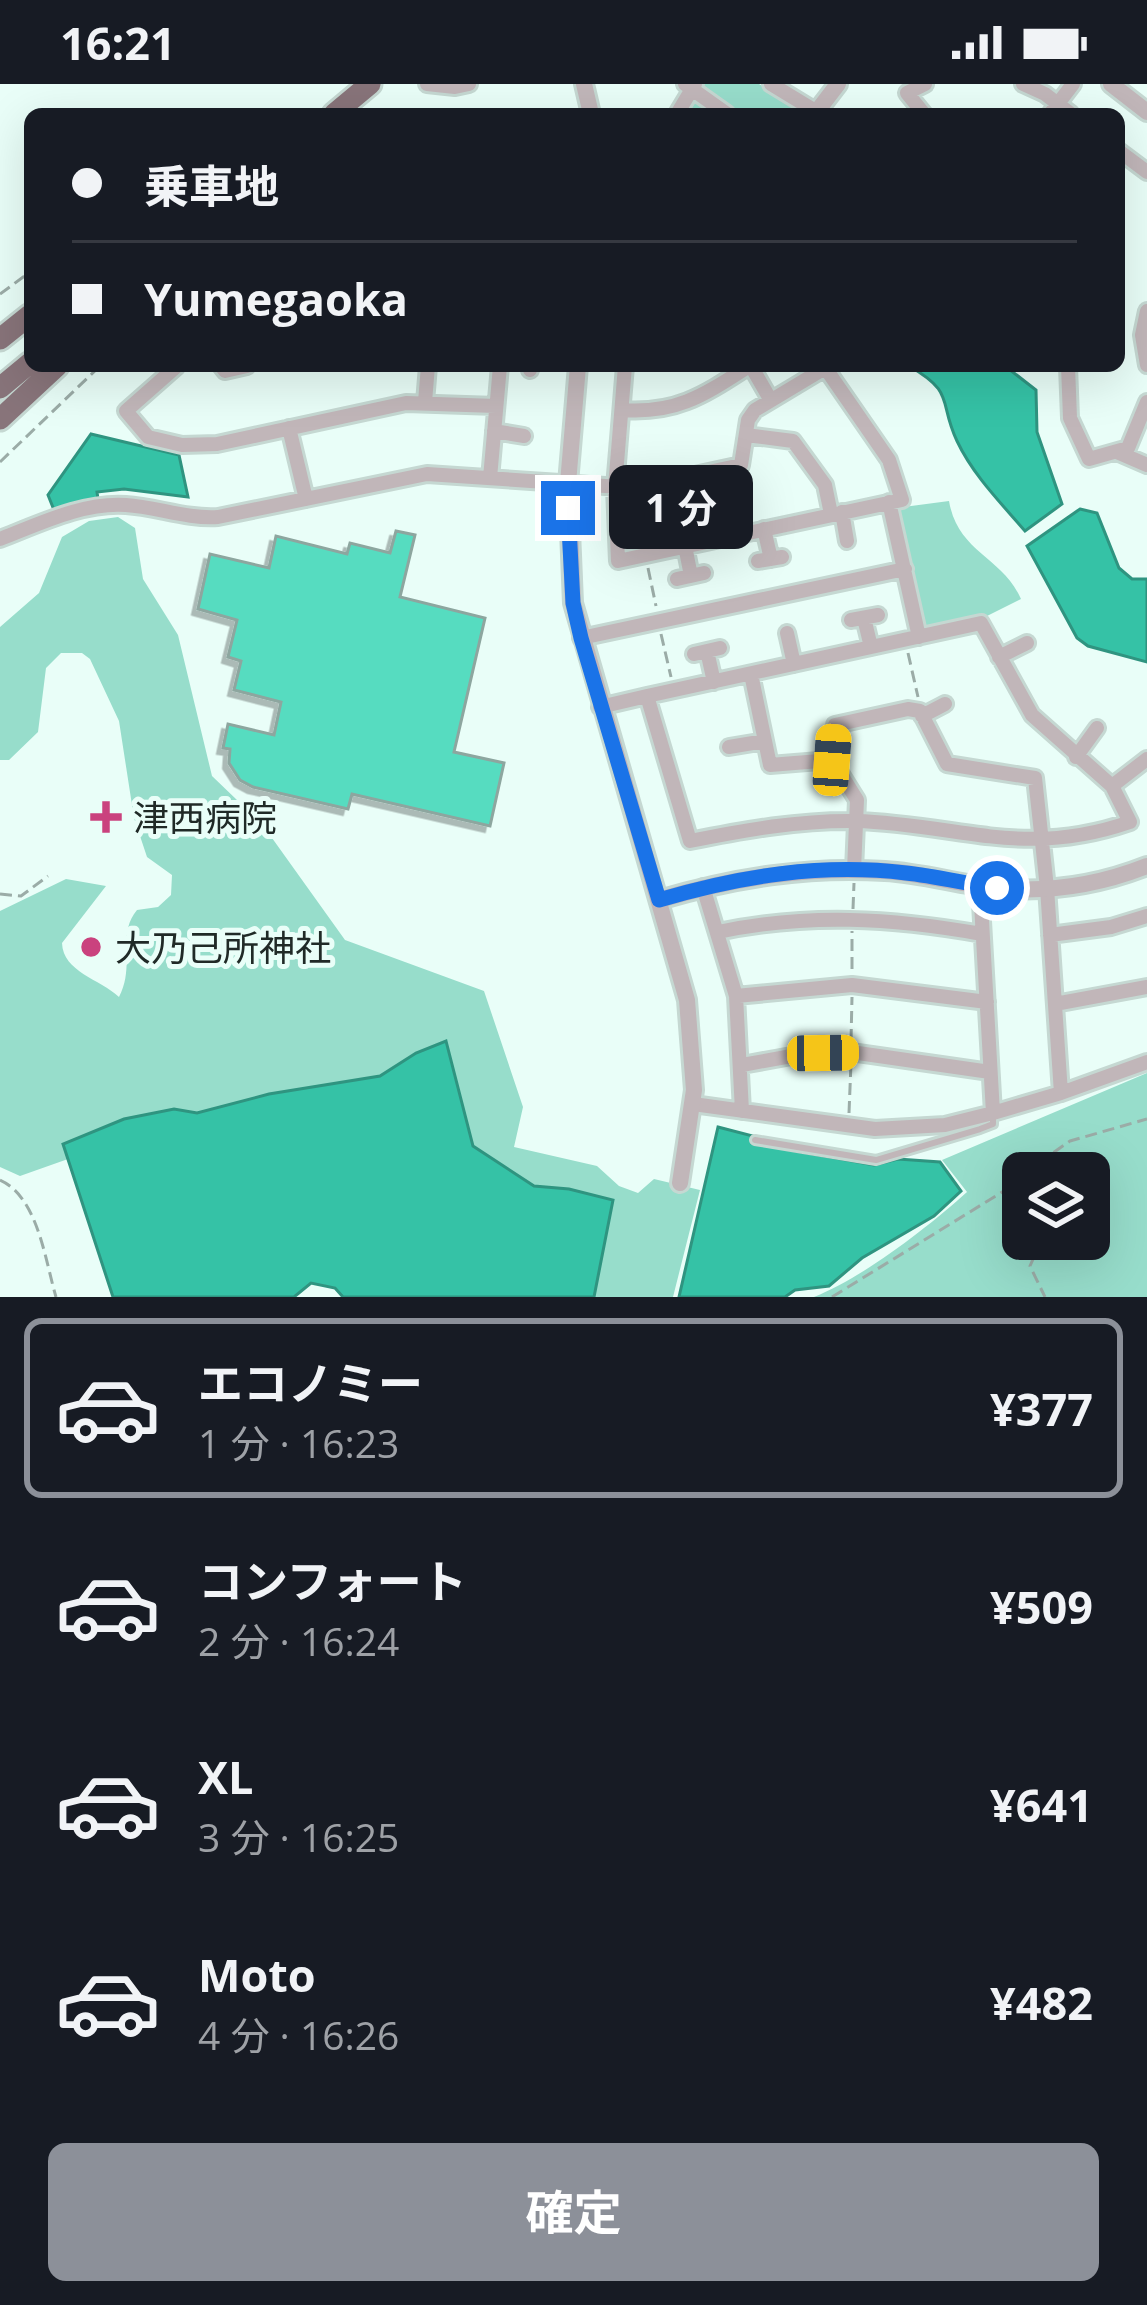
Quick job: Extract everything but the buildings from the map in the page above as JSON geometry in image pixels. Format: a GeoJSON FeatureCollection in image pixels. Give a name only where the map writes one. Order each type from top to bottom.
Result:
{"type":"FeatureCollection","features":[{"type":"Feature","properties":{"kind":"highway"},"geometry":{"type":"LineString","coordinates":[[341,108],[366,86]]}},
{"type":"Feature","properties":{"kind":"highway"},"geometry":{"type":"LineString","coordinates":[[0,339],[24,320]]}},
{"type":"Feature","properties":{"kind":"highway"},"geometry":{"type":"LineString","coordinates":[[0,388],[24,368]]}},
{"type":"Feature","properties":{"kind":"highway"},"geometry":{"type":"LineString","coordinates":[[0,419],[51,372]]}},
{"type":"Feature","properties":{"kind":"street"},"geometry":{"type":"LineString","coordinates":[[427,84],[469,84]]}},
{"type":"Feature","properties":{"kind":"street"},"geometry":{"type":"LineString","coordinates":[[820,108],[838,84]]}},
{"type":"Feature","properties":{"kind":"street"},"geometry":{"type":"LineString","coordinates":[[920,108],[907,93],[925,84]]}},
{"type":"Feature","properties":{"kind":"street"},"geometry":{"type":"LineString","coordinates":[[1022,84],[1052,108]]}},
{"type":"Feature","properties":{"kind":"street"},"geometry":{"type":"LineString","coordinates":[[1054,108],[1072,84]]}},
{"type":"Feature","properties":{"kind":"street"},"geometry":{"type":"LineString","coordinates":[[775,85],[809,108]]}},
{"type":"Feature","properties":{"kind":"street"},"geometry":{"type":"LineString","coordinates":[[691,86],[719,108]]}},
{"type":"Feature","properties":{"kind":"street"},"geometry":{"type":"LineString","coordinates":[[1124,88],[1147,112]]}},
{"type":"Feature","properties":{"kind":"street"},"geometry":{"type":"LineString","coordinates":[[1147,311],[1142,335],[1147,365]]}},
{"type":"Feature","properties":{"kind":"street"},"geometry":{"type":"LineString","coordinates":[[170,372],[126,410],[148,437],[182,445],[217,443],[389,405],[496,406]]}},
{"type":"Feature","properties":{"kind":"street"},"geometry":{"type":"LineString","coordinates":[[425,402],[428,372]]}},
{"type":"Feature","properties":{"kind":"street"},"geometry":{"type":"LineString","coordinates":[[490,478],[499,372]]}},
{"type":"Feature","properties":{"kind":"street"},"geometry":{"type":"LineString","coordinates":[[577,372],[568,483],[573,603],[688,1000],[693,1104],[680,1183]]}},
{"type":"Feature","properties":{"kind":"street"},"geometry":{"type":"LineString","coordinates":[[625,372],[615,487],[618,561],[902,500],[889,460],[828,372]]}},
{"type":"Feature","properties":{"kind":"street"},"geometry":{"type":"LineString","coordinates":[[622,410],[651,412],[694,401],[740,372]]}},
{"type":"Feature","properties":{"kind":"street"},"geometry":{"type":"LineString","coordinates":[[754,372],[770,399]]}},
{"type":"Feature","properties":{"kind":"street"},"geometry":{"type":"LineString","coordinates":[[0,539],[100,506],[126,505],[206,518],[427,474],[635,488],[741,465],[748,419],[770,399],[816,372]]}},
{"type":"Feature","properties":{"kind":"street"},"geometry":{"type":"LineString","coordinates":[[1068,372],[1070,418],[1089,459],[1128,448],[1147,402]]}},
{"type":"Feature","properties":{"kind":"street"},"geometry":{"type":"LineString","coordinates":[[289,428],[306,499]]}},
{"type":"Feature","properties":{"kind":"street"},"geometry":{"type":"LineString","coordinates":[[494,431],[525,435]]}},
{"type":"Feature","properties":{"kind":"street"},"geometry":{"type":"LineString","coordinates":[[746,435],[793,441],[825,485],[847,541]]}},
{"type":"Feature","properties":{"kind":"street"},"geometry":{"type":"LineString","coordinates":[[1117,452],[1147,465]]}},
{"type":"Feature","properties":{"kind":"street"},"geometry":{"type":"LineString","coordinates":[[890,502],[905,569],[912,638]]}},
{"type":"Feature","properties":{"kind":"street"},"geometry":{"type":"LineString","coordinates":[[764,529],[770,559]]}},
{"type":"Feature","properties":{"kind":"street"},"geometry":{"type":"LineString","coordinates":[[685,546],[691,576]]}},
{"type":"Feature","properties":{"kind":"street"},"geometry":{"type":"LineString","coordinates":[[581,638],[905,569]]}},
{"type":"Feature","properties":{"kind":"street"},"geometry":{"type":"LineString","coordinates":[[864,618],[871,647]]}},
{"type":"Feature","properties":{"kind":"street"},"geometry":{"type":"LineString","coordinates":[[601,707],[647,696],[981,623],[1032,716],[1112,786],[1130,822],[1094,833],[1041,840],[1000,840],[856,821],[776,826],[690,841],[647,696]]}},
{"type":"Feature","properties":{"kind":"street"},"geometry":{"type":"LineString","coordinates":[[787,633],[794,664]]}},
{"type":"Feature","properties":{"kind":"street"},"geometry":{"type":"LineString","coordinates":[[999,657],[1028,644]]}},
{"type":"Feature","properties":{"kind":"street"},"geometry":{"type":"LineString","coordinates":[[707,651],[714,682]]}},
{"type":"Feature","properties":{"kind":"street"},"geometry":{"type":"LineString","coordinates":[[751,674],[770,765],[832,760]]}},
{"type":"Feature","properties":{"kind":"street"},"geometry":{"type":"LineString","coordinates":[[854,870],[857,800],[832,760],[835,725],[919,713],[945,704]]}},
{"type":"Feature","properties":{"kind":"street"},"geometry":{"type":"LineString","coordinates":[[919,713],[947,764],[1034,778],[1061,1093]]}},
{"type":"Feature","properties":{"kind":"street"},"geometry":{"type":"LineString","coordinates":[[1076,757],[1097,728]]}},
{"type":"Feature","properties":{"kind":"street"},"geometry":{"type":"LineString","coordinates":[[729,748],[765,741]]}},
{"type":"Feature","properties":{"kind":"street"},"geometry":{"type":"LineString","coordinates":[[1112,786],[1147,759]]}},
{"type":"Feature","properties":{"kind":"street"},"geometry":{"type":"LineString","coordinates":[[659,900],[790,872],[910,873],[980,886],[1047,889],[1097,882],[1147,866]]}},
{"type":"Feature","properties":{"kind":"street"},"geometry":{"type":"LineString","coordinates":[[980,886],[993,1113]]}},
{"type":"Feature","properties":{"kind":"street"},"geometry":{"type":"LineString","coordinates":[[703,887],[736,995],[742,1112]]}},
{"type":"Feature","properties":{"kind":"street"},"geometry":{"type":"LineString","coordinates":[[1050,935],[1090,931],[1147,916]]}},
{"type":"Feature","properties":{"kind":"street"},"geometry":{"type":"LineString","coordinates":[[718,932],[853,917],[982,934]]}},
{"type":"Feature","properties":{"kind":"street"},"geometry":{"type":"LineString","coordinates":[[736,995],[852,985],[987,1002]]}},
{"type":"Feature","properties":{"kind":"street"},"geometry":{"type":"LineString","coordinates":[[1055,1004],[1147,987]]}},
{"type":"Feature","properties":{"kind":"street"},"geometry":{"type":"LineString","coordinates":[[742,1065],[851,1052],[990,1072]]}},
{"type":"Feature","properties":{"kind":"street"},"geometry":{"type":"LineString","coordinates":[[693,1104],[875,1129],[945,1125],[1061,1093],[1147,1062]]}},
{"type":"Feature","properties":{"kind":"lane"},"geometry":{"type":"LineString","coordinates":[[755,1139],[876,1160],[980,1130],[993,1124],[993,1113]]}},
{"type":"Feature","properties":{"kind":"path"},"geometry":{"type":"LineString","coordinates":[[0,462],[94,372]]}},
{"type":"Feature","properties":{"kind":"path"},"geometry":{"type":"LineString","coordinates":[[645,555],[674,691]]}},
{"type":"Feature","properties":{"kind":"path"},"geometry":{"type":"LineString","coordinates":[[912,638],[919,713]]}},
{"type":"Feature","properties":{"kind":"path"},"geometry":{"type":"LineString","coordinates":[[0,894],[21,896],[48,876]]}},
{"type":"Feature","properties":{"kind":"path"},"geometry":{"type":"LineString","coordinates":[[1054,1152],[1070,1141],[1147,1119]]}},
{"type":"Feature","properties":{"kind":"path"},"geometry":{"type":"LineString","coordinates":[[0,1180],[26,1203],[56,1297]]}},
{"type":"Feature","properties":{"kind":"path"},"geometry":{"type":"LineString","coordinates":[[832,1297],[1002,1188]]}},
{"type":"Feature","properties":{"kind":"path"},"geometry":{"type":"LineString","coordinates":[[1033,1260],[1030,1266],[1045,1297]]}},
{"type":"Feature","properties":{"kind":"shaded area"},"geometry":{"type":"Polygon","coordinates":[[[701,84],[759,84],[798,108],[687,108],[701,84]]]}},
{"type":"Feature","properties":{"kind":"shaded area"},"geometry":{"type":"Polygon","coordinates":[[[919,372],[1013,372],[1036,390],[1037,432],[1062,504],[1025,531],[964,453],[940,391],[919,372]]]}},
{"type":"Feature","properties":{"kind":"shaded area"},"geometry":{"type":"Polygon","coordinates":[[[91,434],[179,455],[188,497],[124,489],[97,492],[98,499],[54,510],[48,495],[91,434]]]}},
{"type":"Feature","properties":{"kind":"shaded area"},"geometry":{"type":"Polygon","coordinates":[[[949,501],[961,532],[1003,573],[1021,599],[985,617],[923,630],[896,508],[949,501]]]}},
{"type":"Feature","properties":{"kind":"shaded area"},"geometry":{"type":"Polygon","coordinates":[[[1080,509],[1097,513],[1119,568],[1132,579],[1147,579],[1147,662],[1088,646],[1077,638],[1027,546],[1080,509]]]}},
{"type":"Feature","properties":{"kind":"shaded area"},"geometry":{"type":"Polygon","coordinates":[[[118,517],[135,528],[143,579],[178,635],[212,776],[262,824],[345,940],[484,991],[523,1107],[514,1147],[597,1166],[619,1186],[638,1193],[654,1179],[700,1190],[673,1297],[594,1297],[613,1200],[534,1186],[473,1146],[445,1042],[416,1053],[380,1076],[269,1094],[197,1113],[174,1109],[124,1119],[64,1144],[68,1159],[20,1176],[0,1167],[0,911],[66,879],[106,886],[62,943],[75,968],[119,997],[131,920],[137,910],[158,907],[171,895],[172,875],[147,857],[134,818],[119,721],[90,659],[82,653],[61,653],[46,668],[38,732],[9,760],[0,760],[0,627],[39,593],[62,537],[89,521],[118,517]]]}},
{"type":"Feature","properties":{"kind":"shaded area"},"geometry":{"type":"Polygon","coordinates":[[[446,1041],[473,1146],[534,1186],[613,1200],[594,1297],[343,1297],[335,1288],[311,1283],[294,1297],[113,1297],[63,1144],[124,1119],[174,1109],[197,1113],[269,1094],[380,1076],[446,1041]]]}},
{"type":"Feature","properties":{"kind":"shaded area"},"geometry":{"type":"Polygon","coordinates":[[[1147,1073],[1147,1297],[814,1297],[894,1250],[967,1192],[942,1160],[1147,1073]]]}},
{"type":"Feature","properties":{"kind":"shaded area"},"geometry":{"type":"Polygon","coordinates":[[[718,1127],[753,1136],[752,1143],[874,1165],[898,1159],[940,1162],[961,1191],[934,1216],[862,1258],[829,1286],[795,1290],[785,1297],[679,1297],[718,1127]]]}},
{"type":"Feature","properties":{"kind":"place","name":"津西病院"},"geometry":{"type":"Point","coordinates":[106,817]}},
{"type":"Feature","properties":{"kind":"place","name":"大乃己所神社"},"geometry":{"type":"Point","coordinates":[91,947]}},
{"type":"Feature","properties":{"kind":"route"},"geometry":{"type":"LineString","coordinates":[[568,508],[573,603],[581,638],[659,900],[731,880],[821,870],[910,873],[997,888]]}}]}
